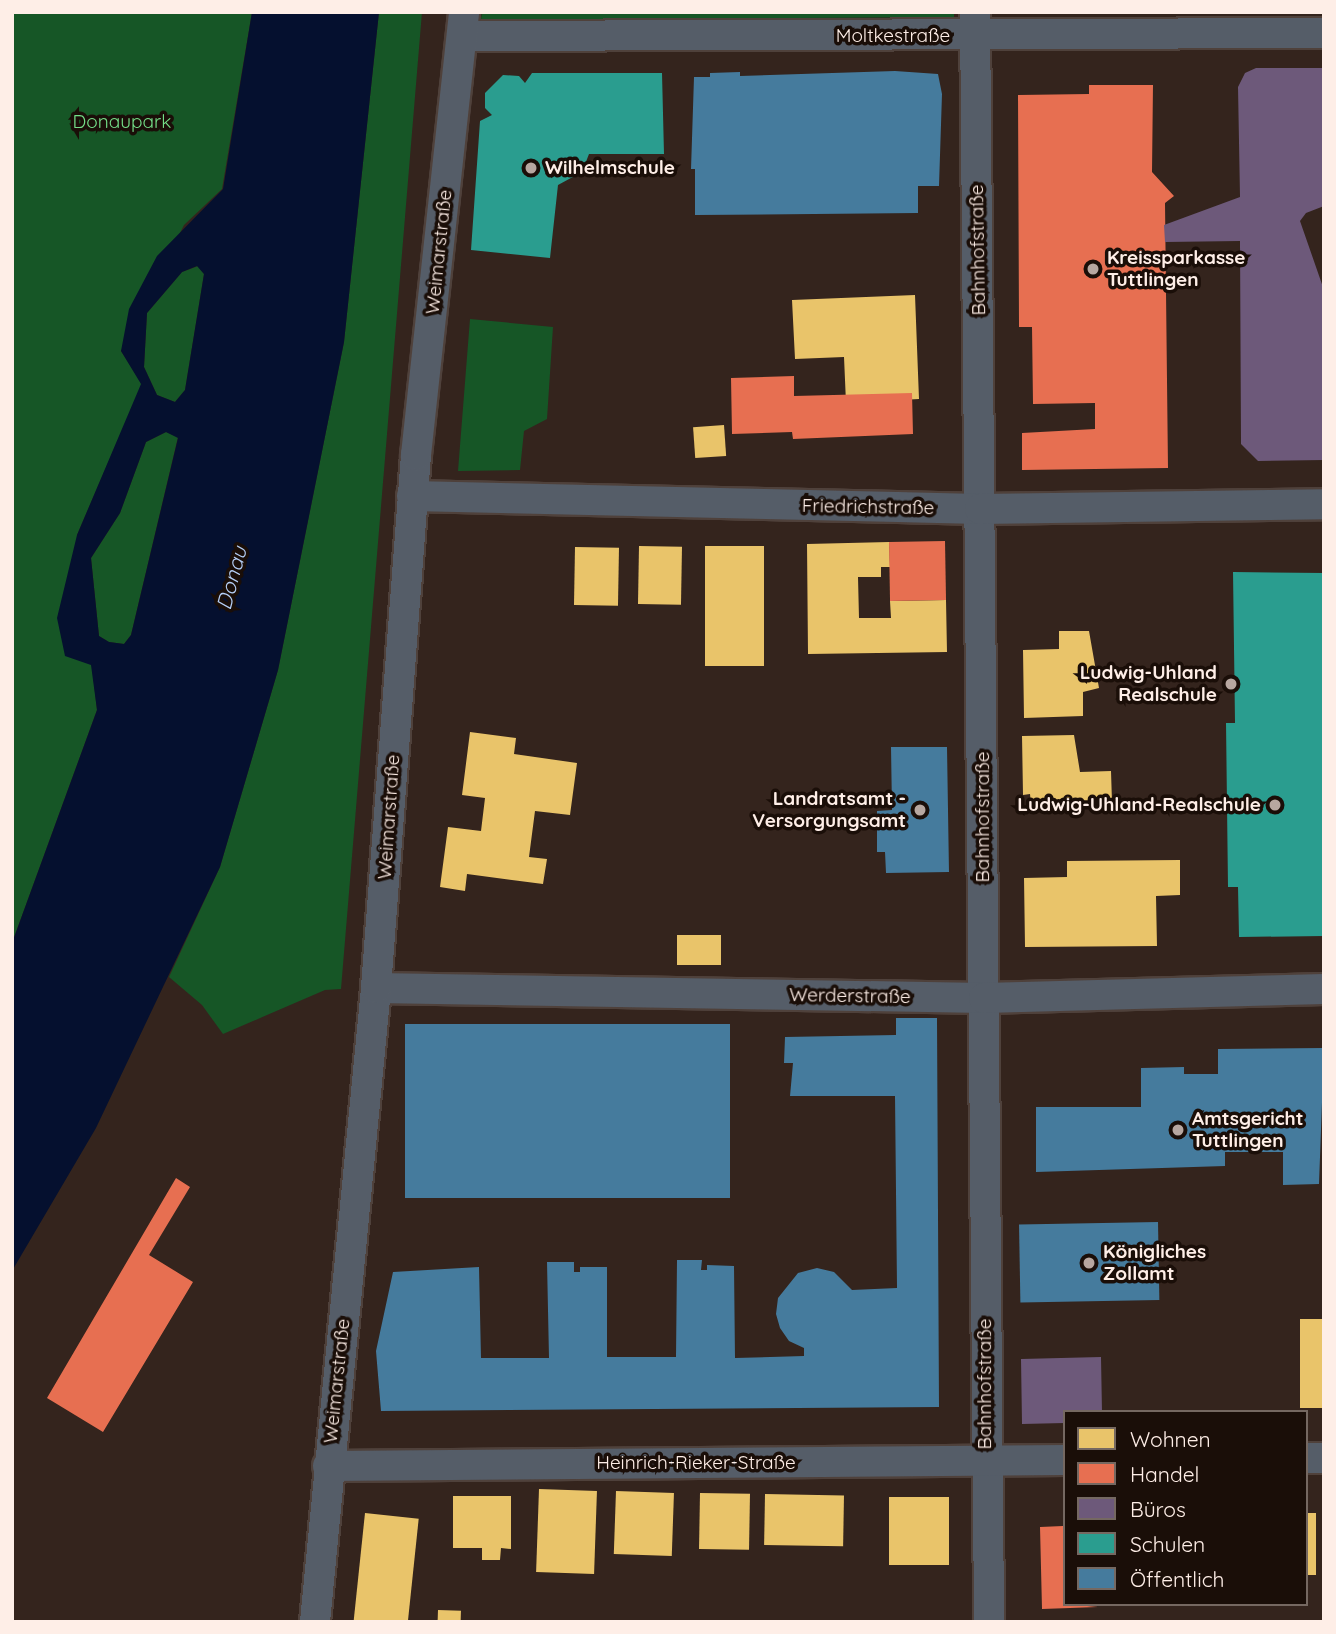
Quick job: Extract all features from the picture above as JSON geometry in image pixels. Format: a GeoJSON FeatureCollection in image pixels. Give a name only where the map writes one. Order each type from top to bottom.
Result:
{"type":"FeatureCollection","features":[{"type":"Feature","properties":{"kind":"street","name":"Moltkestraße"},"geometry":{"type":"LineString","coordinates":[[463,24],[975,24],[1324,33]]}},
{"type":"Feature","properties":{"kind":"street","name":"Weimarstraße"},"geometry":{"type":"LineString","coordinates":[[315,1622],[376,988],[412,496],[463,24]]}},
{"type":"Feature","properties":{"kind":"street","name":"Bahnhofstraße"},"geometry":{"type":"LineString","coordinates":[[975,24],[989,1622]]}},
{"type":"Feature","properties":{"kind":"street","name":"Friedrichstraße"},"geometry":{"type":"LineString","coordinates":[[412,496],[980,509],[1324,504]]}},
{"type":"Feature","properties":{"kind":"street","name":"Werderstraße"},"geometry":{"type":"LineString","coordinates":[[376,988],[985,998],[1324,989]]}},
{"type":"Feature","properties":{"kind":"street","name":"Heinrich-Rieker-Straße"},"geometry":{"type":"LineString","coordinates":[[328,1466],[1063,1460]]}},
{"type":"Feature","properties":{"kind":"green space","name":"Donaupark"},"geometry":{"type":"Polygon","coordinates":[[[12,12],[252,12],[222,189],[184,225],[121,351],[142,384],[77,535],[97,710],[12,943],[12,12]]]}},
{"type":"Feature","properties":{"kind":"green space"},"geometry":{"type":"Polygon","coordinates":[[[379,12],[422,12],[341,989],[325,990],[223,1034],[202,1005],[169,977],[220,867],[278,670],[344,342],[379,12]]]}},
{"type":"Feature","properties":{"kind":"green space"},"geometry":{"type":"Polygon","coordinates":[[[482,12],[954,12],[954,17],[481,20],[482,12]]]}},
{"type":"Feature","properties":{"kind":"green space"},"geometry":{"type":"Polygon","coordinates":[[[198,266],[204,274],[185,390],[175,402],[157,395],[144,367],[147,313],[182,272],[198,266]]]}},
{"type":"Feature","properties":{"kind":"green space"},"geometry":{"type":"Polygon","coordinates":[[[470,319],[553,327],[547,419],[524,431],[520,470],[458,471],[470,319]]]}},
{"type":"Feature","properties":{"kind":"green space"},"geometry":{"type":"Polygon","coordinates":[[[166,432],[178,437],[131,635],[124,644],[109,642],[99,636],[91,558],[120,513],[146,442],[166,432]]]}},
{"type":"Feature","properties":{"kind":"water","name":"Donau"},"geometry":{"type":"Polygon","coordinates":[[[252,12],[379,12],[344,342],[278,670],[220,867],[96,1128],[12,1271],[12,943],[97,710],[91,665],[65,656],[57,618],[77,535],[141,384],[121,351],[129,309],[157,256],[223,189],[252,12]],[[197,266],[182,272],[147,313],[144,367],[157,395],[175,402],[185,390],[204,274],[197,266]],[[166,432],[146,442],[120,513],[91,558],[99,636],[109,642],[124,644],[131,635],[178,438],[166,432]]]}},
{"type":"Feature","properties":{"kind":"building: Wohnen"},"geometry":{"type":"Polygon","coordinates":[[[915,295],[919,399],[846,403],[844,357],[795,359],[792,300],[915,295]]]}},
{"type":"Feature","properties":{"kind":"building: Wohnen"},"geometry":{"type":"Polygon","coordinates":[[[724,425],[726,456],[695,458],[693,427],[724,425]]]}},
{"type":"Feature","properties":{"kind":"building: Wohnen"},"geometry":{"type":"Polygon","coordinates":[[[889,542],[890,567],[881,567],[881,577],[858,577],[859,618],[891,618],[890,601],[946,600],[947,652],[808,654],[807,544],[889,542]]]}},
{"type":"Feature","properties":{"kind":"building: Wohnen"},"geometry":{"type":"Polygon","coordinates":[[[639,546],[682,547],[681,605],[638,604],[639,546]]]}},
{"type":"Feature","properties":{"kind":"building: Wohnen"},"geometry":{"type":"Polygon","coordinates":[[[705,546],[764,546],[764,666],[705,666],[705,546]]]}},
{"type":"Feature","properties":{"kind":"building: Wohnen"},"geometry":{"type":"Polygon","coordinates":[[[575,547],[619,548],[618,606],[574,605],[575,547]]]}},
{"type":"Feature","properties":{"kind":"building: Wohnen"},"geometry":{"type":"Polygon","coordinates":[[[1059,631],[1089,631],[1099,688],[1083,692],[1083,716],[1024,718],[1023,650],[1059,649],[1059,631]]]}},
{"type":"Feature","properties":{"kind":"building: Wohnen"},"geometry":{"type":"Polygon","coordinates":[[[470,732],[516,738],[514,754],[577,763],[570,815],[535,811],[529,857],[547,859],[543,884],[467,874],[465,891],[440,887],[448,827],[481,831],[485,798],[462,795],[470,732]]]}},
{"type":"Feature","properties":{"kind":"building: Wohnen"},"geometry":{"type":"Polygon","coordinates":[[[1074,735],[1080,772],[1111,771],[1112,802],[1031,804],[1030,794],[1023,795],[1022,736],[1074,735]]]}},
{"type":"Feature","properties":{"kind":"building: Wohnen"},"geometry":{"type":"Polygon","coordinates":[[[1180,860],[1180,895],[1156,896],[1157,946],[1025,947],[1024,878],[1067,877],[1067,861],[1180,860]]]}},
{"type":"Feature","properties":{"kind":"building: Wohnen"},"geometry":{"type":"Polygon","coordinates":[[[677,935],[721,935],[721,965],[677,965],[677,935]]]}},
{"type":"Feature","properties":{"kind":"building: Wohnen"},"geometry":{"type":"Polygon","coordinates":[[[1300,1319],[1324,1319],[1324,1408],[1300,1408],[1300,1319]]]}},
{"type":"Feature","properties":{"kind":"building: Wohnen"},"geometry":{"type":"Polygon","coordinates":[[[539,1489],[597,1491],[594,1574],[536,1572],[539,1489]]]}},
{"type":"Feature","properties":{"kind":"building: Wohnen"},"geometry":{"type":"Polygon","coordinates":[[[616,1491],[674,1493],[672,1556],[614,1554],[616,1491]]]}},
{"type":"Feature","properties":{"kind":"building: Wohnen"},"geometry":{"type":"Polygon","coordinates":[[[700,1493],[750,1494],[749,1550],[699,1549],[700,1493]]]}},
{"type":"Feature","properties":{"kind":"building: Wohnen"},"geometry":{"type":"Polygon","coordinates":[[[765,1494],[844,1495],[843,1546],[764,1545],[765,1494]]]}},
{"type":"Feature","properties":{"kind":"building: Wohnen"},"geometry":{"type":"Polygon","coordinates":[[[453,1496],[511,1496],[511,1549],[501,1548],[500,1560],[482,1560],[482,1548],[453,1548],[453,1496]]]}},
{"type":"Feature","properties":{"kind":"building: Wohnen"},"geometry":{"type":"Polygon","coordinates":[[[889,1497],[949,1497],[949,1565],[889,1565],[889,1497]]]}},
{"type":"Feature","properties":{"kind":"building: Wohnen"},"geometry":{"type":"Polygon","coordinates":[[[365,1513],[419,1519],[408,1622],[354,1621],[365,1513]]]}},
{"type":"Feature","properties":{"kind":"building: Wohnen"},"geometry":{"type":"Polygon","coordinates":[[[1308,1513],[1316,1513],[1316,1575],[1308,1575],[1308,1513]]]}},
{"type":"Feature","properties":{"kind":"building: Wohnen"},"geometry":{"type":"Polygon","coordinates":[[[438,1610],[461,1611],[461,1622],[438,1622],[438,1610]]]}},
{"type":"Feature","properties":{"kind":"building: Handel","name":"Kreissparkasse Tuttlingen"},"geometry":{"type":"Polygon","coordinates":[[[1089,85],[1153,85],[1152,172],[1174,196],[1165,203],[1168,468],[1022,470],[1022,433],[1095,429],[1095,403],[1033,404],[1032,327],[1019,327],[1018,95],[1089,94],[1089,85]]]}},
{"type":"Feature","properties":{"kind":"building: Handel"},"geometry":{"type":"Polygon","coordinates":[[[794,376],[794,396],[912,393],[913,434],[793,439],[792,432],[732,434],[731,378],[794,376]]]}},
{"type":"Feature","properties":{"kind":"building: Handel"},"geometry":{"type":"Polygon","coordinates":[[[945,541],[946,600],[890,601],[889,542],[945,541]]]}},
{"type":"Feature","properties":{"kind":"building: Handel"},"geometry":{"type":"Polygon","coordinates":[[[176,1178],[190,1187],[149,1255],[193,1282],[103,1432],[47,1398],[176,1178]]]}},
{"type":"Feature","properties":{"kind":"building: Handel"},"geometry":{"type":"Polygon","coordinates":[[[1063,1526],[1063,1606],[1098,1607],[1042,1609],[1040,1527],[1063,1526]]]}},
{"type":"Feature","properties":{"kind":"building: Büros"},"geometry":{"type":"Polygon","coordinates":[[[1256,68],[1324,68],[1324,206],[1306,213],[1300,221],[1324,290],[1324,460],[1258,461],[1241,444],[1240,241],[1165,242],[1164,225],[1240,197],[1238,87],[1245,73],[1256,68]]]}},
{"type":"Feature","properties":{"kind":"building: Büros"},"geometry":{"type":"Polygon","coordinates":[[[1101,1357],[1102,1410],[1063,1410],[1063,1423],[1022,1424],[1021,1359],[1101,1357]]]}},
{"type":"Feature","properties":{"kind":"building: Schulen","name":"Wilhelmschule"},"geometry":{"type":"Polygon","coordinates":[[[532,73],[662,73],[664,154],[589,154],[582,172],[558,185],[550,258],[471,250],[480,121],[492,115],[485,108],[485,93],[503,75],[519,76],[525,83],[532,73]]]}},
{"type":"Feature","properties":{"kind":"building: Schulen","name":"Ludwig-Uhland-Realschule"},"geometry":{"type":"Polygon","coordinates":[[[1233,572],[1324,573],[1324,936],[1239,937],[1238,887],[1228,887],[1226,723],[1235,723],[1233,572]]]}},
{"type":"Feature","properties":{"kind":"building: Öffentlich"},"geometry":{"type":"Polygon","coordinates":[[[895,71],[938,74],[942,94],[939,186],[918,186],[918,213],[695,215],[695,169],[691,169],[694,77],[710,77],[710,73],[740,72],[740,76],[895,71]]]}},
{"type":"Feature","properties":{"kind":"building: Öffentlich","name":"Landratsamt - Versorgungsamt"},"geometry":{"type":"Polygon","coordinates":[[[891,747],[947,747],[949,872],[886,873],[885,852],[877,852],[877,811],[892,810],[891,747]]]}},
{"type":"Feature","properties":{"kind":"building: Öffentlich"},"geometry":{"type":"Polygon","coordinates":[[[896,1018],[937,1018],[939,1407],[381,1411],[376,1351],[393,1272],[479,1267],[481,1358],[549,1358],[547,1262],[574,1262],[574,1272],[580,1272],[580,1267],[607,1267],[607,1357],[676,1357],[677,1260],[702,1260],[701,1270],[707,1270],[707,1265],[734,1266],[735,1358],[804,1356],[804,1348],[789,1341],[780,1328],[776,1314],[778,1298],[798,1273],[817,1268],[834,1272],[852,1290],[897,1288],[895,1096],[790,1096],[793,1063],[784,1063],[785,1037],[896,1035],[896,1018]]]}},
{"type":"Feature","properties":{"kind":"building: Öffentlich"},"geometry":{"type":"Polygon","coordinates":[[[405,1024],[730,1024],[730,1198],[405,1198],[405,1024]]]}},
{"type":"Feature","properties":{"kind":"building: Öffentlich","name":"Amtsgericht Tuttlingen"},"geometry":{"type":"Polygon","coordinates":[[[1324,1048],[1319,1184],[1283,1185],[1283,1152],[1225,1152],[1225,1166],[1036,1172],[1036,1107],[1141,1107],[1141,1068],[1184,1067],[1184,1074],[1218,1074],[1218,1049],[1324,1048]]]}},
{"type":"Feature","properties":{"kind":"building: Öffentlich","name":"Königliches Zollamt"},"geometry":{"type":"Polygon","coordinates":[[[1158,1222],[1159,1300],[1020,1302],[1019,1224],[1158,1222]]]}},
{"type":"Feature","properties":{"kind":"place","name":"Wilhelmschule"},"geometry":{"type":"Point","coordinates":[531,168]}},
{"type":"Feature","properties":{"kind":"place","name":"Kreissparkasse Tuttlingen"},"geometry":{"type":"Point","coordinates":[1093,269]}},
{"type":"Feature","properties":{"kind":"place","name":"Ludwig-Uhland Realschule"},"geometry":{"type":"Point","coordinates":[1231,684]}},
{"type":"Feature","properties":{"kind":"place","name":"Ludwig-Uhland-Realschule"},"geometry":{"type":"Point","coordinates":[1275,805]}},
{"type":"Feature","properties":{"kind":"place","name":"Landratsamt - Versorgungsamt"},"geometry":{"type":"Point","coordinates":[920,810]}},
{"type":"Feature","properties":{"kind":"place","name":"Amtsgericht Tuttlingen"},"geometry":{"type":"Point","coordinates":[1178,1130]}},
{"type":"Feature","properties":{"kind":"place","name":"Königliches Zollamt"},"geometry":{"type":"Point","coordinates":[1089,1263]}}]}
